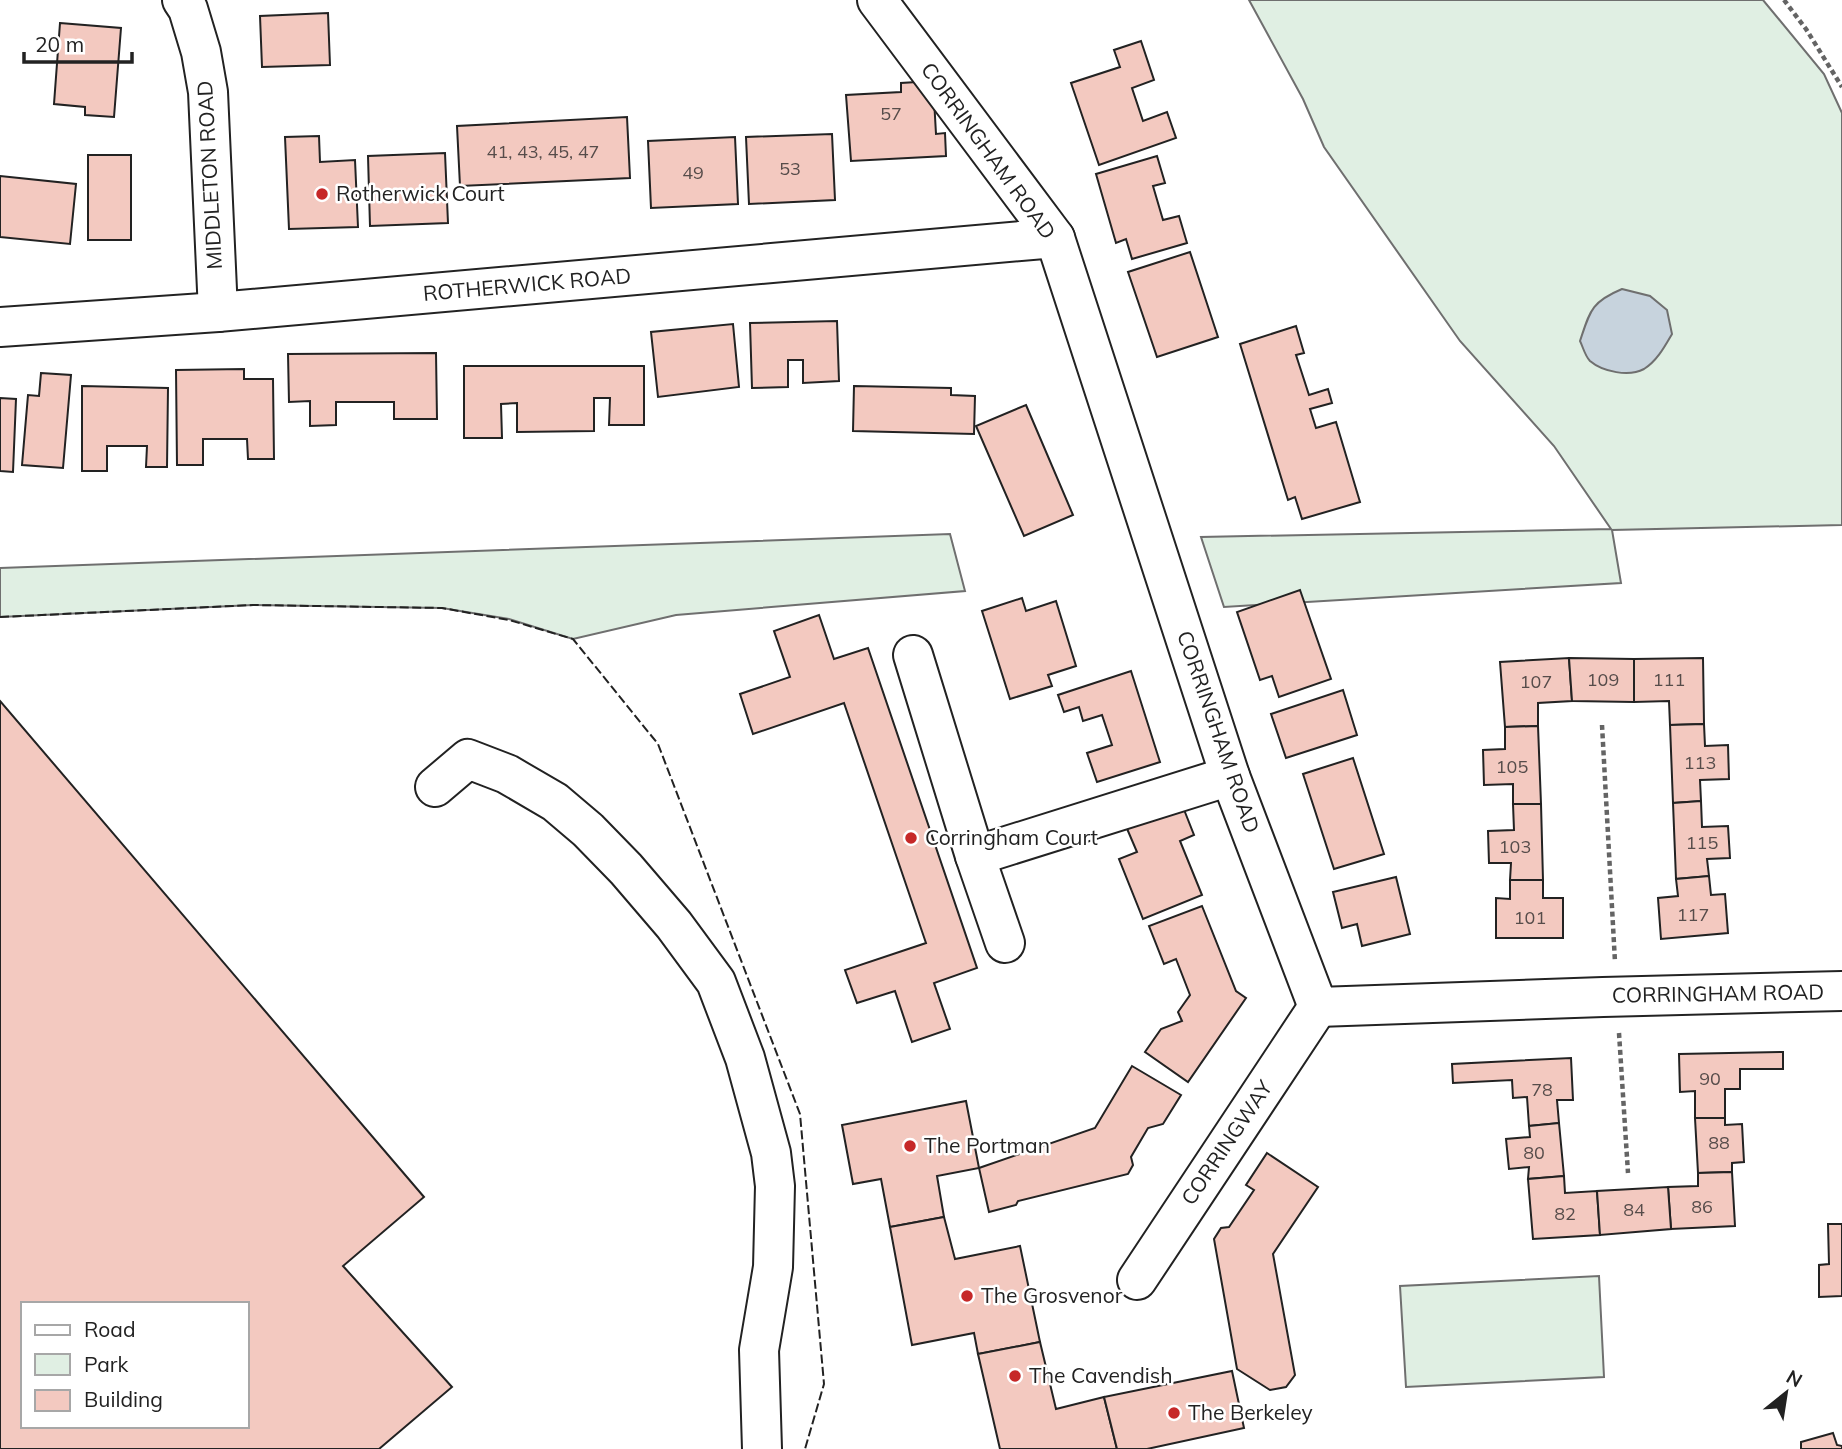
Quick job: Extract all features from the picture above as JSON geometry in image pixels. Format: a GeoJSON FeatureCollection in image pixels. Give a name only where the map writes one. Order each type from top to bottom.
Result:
{"type":"FeatureCollection","features":[{"type":"Feature","properties":{"kind":"street","name":"MIDDLETON ROAD"},"geometry":{"type":"LineString","coordinates":[[182,0],[188,9],[201,52],[208,92],[218,312]]}},
{"type":"Feature","properties":{"kind":"street","name":"CORRINGHAM ROAD"},"geometry":{"type":"LineString","coordinates":[[877,0],[1055,238],[1230,776],[1318,1007],[1617,1013],[1842,991]]}},
{"type":"Feature","properties":{"kind":"street","name":"ROTHERWICK ROAD"},"geometry":{"type":"LineString","coordinates":[[0,327],[218,312],[1055,238]]}},
{"type":"Feature","properties":{"kind":"street"},"geometry":{"type":"LineString","coordinates":[[912,655],[1005,943]]}},
{"type":"Feature","properties":{"kind":"street"},"geometry":{"type":"LineString","coordinates":[[435,787],[468,759],[506,774],[555,802],[588,830],[626,869],[674,925],[716,982],[745,1058],[771,1153],[775,1186],[773,1267],[759,1350],[762,1449]]}},
{"type":"Feature","properties":{"kind":"street"},"geometry":{"type":"LineString","coordinates":[[975,856],[1230,776]]}},
{"type":"Feature","properties":{"kind":"street","name":"CORRINGWAY"},"geometry":{"type":"LineString","coordinates":[[1137,1280],[1318,1007]]}},
{"type":"Feature","properties":{"kind":"path"},"geometry":{"type":"LineString","coordinates":[[1784,0],[1806,29],[1842,87]]}},
{"type":"Feature","properties":{"kind":"path"},"geometry":{"type":"LineString","coordinates":[[1602,725],[1628,1173]]}},
{"type":"Feature","properties":{"kind":"green space"},"geometry":{"type":"Polygon","coordinates":[[[1249,0],[1763,0],[1824,74],[1842,113],[1842,525],[1612,530],[1621,583],[1224,607],[1201,537],[1611,529],[1554,446],[1460,341],[1324,147],[1303,99],[1249,0]]]}},
{"type":"Feature","properties":{"kind":"green space"},"geometry":{"type":"Polygon","coordinates":[[[950,534],[965,591],[676,615],[573,639],[509,619],[442,608],[253,605],[0,617],[0,568],[950,534]]]}},
{"type":"Feature","properties":{"kind":"green space"},"geometry":{"type":"Polygon","coordinates":[[[1599,1276],[1604,1377],[1406,1387],[1400,1286],[1599,1276]]]}},
{"type":"Feature","properties":{"kind":"shaded area"},"geometry":{"type":"Polygon","coordinates":[[[1622,289],[1650,296],[1667,310],[1672,334],[1653,362],[1644,369],[1631,373],[1616,372],[1595,365],[1588,359],[1580,341],[1593,309],[1604,298],[1622,289]]]}},
{"type":"Feature","properties":{"kind":"building"},"geometry":{"type":"Polygon","coordinates":[[[328,13],[330,65],[262,67],[260,16],[328,13]]]}},
{"type":"Feature","properties":{"kind":"building"},"geometry":{"type":"Polygon","coordinates":[[[60,23],[121,28],[114,117],[85,115],[85,107],[54,104],[60,23]]]}},
{"type":"Feature","properties":{"kind":"building"},"geometry":{"type":"Polygon","coordinates":[[[1141,41],[1154,80],[1132,88],[1143,121],[1167,112],[1176,138],[1099,165],[1071,83],[1120,67],[1114,50],[1141,41]]]}},
{"type":"Feature","properties":{"kind":"building"},"geometry":{"type":"Polygon","coordinates":[[[933,81],[936,134],[945,133],[946,156],[851,161],[846,95],[901,92],[901,83],[933,81]]]}},
{"type":"Feature","properties":{"kind":"building"},"geometry":{"type":"Polygon","coordinates":[[[627,117],[630,178],[460,186],[457,126],[627,117]]]}},
{"type":"Feature","properties":{"kind":"building"},"geometry":{"type":"Polygon","coordinates":[[[832,134],[835,200],[749,204],[746,137],[832,134]]]}},
{"type":"Feature","properties":{"kind":"building","name":"Rotherwick Court"},"geometry":{"type":"Polygon","coordinates":[[[319,136],[320,162],[355,160],[358,227],[289,229],[285,137],[319,136]]]}},
{"type":"Feature","properties":{"kind":"building"},"geometry":{"type":"Polygon","coordinates":[[[735,137],[738,204],[651,208],[648,141],[735,137]]]}},
{"type":"Feature","properties":{"kind":"building"},"geometry":{"type":"Polygon","coordinates":[[[445,153],[448,223],[370,226],[368,156],[445,153]]]}},
{"type":"Feature","properties":{"kind":"building"},"geometry":{"type":"Polygon","coordinates":[[[88,155],[131,155],[131,240],[88,240],[88,155]]]}},
{"type":"Feature","properties":{"kind":"building"},"geometry":{"type":"Polygon","coordinates":[[[1157,156],[1165,183],[1153,186],[1163,220],[1179,216],[1187,243],[1132,259],[1126,239],[1116,243],[1096,174],[1157,156]]]}},
{"type":"Feature","properties":{"kind":"building"},"geometry":{"type":"Polygon","coordinates":[[[0,176],[76,184],[70,244],[0,237],[0,176]]]}},
{"type":"Feature","properties":{"kind":"building"},"geometry":{"type":"Polygon","coordinates":[[[1190,252],[1218,337],[1157,357],[1128,272],[1190,252]]]}},
{"type":"Feature","properties":{"kind":"building"},"geometry":{"type":"Polygon","coordinates":[[[837,321],[839,381],[803,383],[803,360],[788,360],[788,387],[752,388],[750,323],[837,321]]]}},
{"type":"Feature","properties":{"kind":"building"},"geometry":{"type":"Polygon","coordinates":[[[733,324],[739,387],[658,397],[651,332],[733,324]]]}},
{"type":"Feature","properties":{"kind":"building"},"geometry":{"type":"Polygon","coordinates":[[[1296,326],[1304,353],[1296,355],[1309,395],[1328,389],[1332,403],[1310,409],[1316,428],[1336,422],[1360,502],[1302,519],[1295,497],[1288,500],[1240,344],[1296,326]]]}},
{"type":"Feature","properties":{"kind":"building"},"geometry":{"type":"Polygon","coordinates":[[[436,353],[437,419],[394,419],[394,402],[336,402],[336,425],[310,426],[310,401],[289,402],[288,354],[436,353]]]}},
{"type":"Feature","properties":{"kind":"building"},"geometry":{"type":"Polygon","coordinates":[[[464,366],[644,366],[644,425],[609,425],[610,398],[594,398],[594,431],[517,432],[517,403],[501,404],[502,438],[464,438],[464,366]]]}},
{"type":"Feature","properties":{"kind":"building"},"geometry":{"type":"Polygon","coordinates":[[[244,369],[244,379],[273,379],[274,459],[248,459],[247,439],[203,439],[203,465],[177,465],[176,370],[244,369]]]}},
{"type":"Feature","properties":{"kind":"building"},"geometry":{"type":"Polygon","coordinates":[[[41,373],[71,375],[63,468],[22,465],[28,395],[39,396],[41,373]]]}},
{"type":"Feature","properties":{"kind":"building"},"geometry":{"type":"Polygon","coordinates":[[[82,386],[168,388],[167,467],[146,467],[147,446],[107,446],[107,471],[82,471],[82,386]]]}},
{"type":"Feature","properties":{"kind":"building"},"geometry":{"type":"Polygon","coordinates":[[[854,386],[951,388],[951,395],[975,396],[974,434],[853,431],[854,386]]]}},
{"type":"Feature","properties":{"kind":"building"},"geometry":{"type":"Polygon","coordinates":[[[0,398],[16,399],[13,472],[0,471],[0,398]]]}},
{"type":"Feature","properties":{"kind":"building"},"geometry":{"type":"Polygon","coordinates":[[[1026,405],[1073,515],[1024,536],[976,426],[1026,405]]]}},
{"type":"Feature","properties":{"kind":"building"},"geometry":{"type":"Polygon","coordinates":[[[1300,590],[1331,679],[1279,697],[1272,676],[1260,680],[1237,612],[1300,590]]]}},
{"type":"Feature","properties":{"kind":"building"},"geometry":{"type":"Polygon","coordinates":[[[1022,598],[1026,611],[1056,601],[1076,666],[1048,675],[1052,686],[1010,699],[982,611],[1022,598]]]}},
{"type":"Feature","properties":{"kind":"building","name":"Corringham Court"},"geometry":{"type":"Polygon","coordinates":[[[819,615],[834,659],[868,648],[977,968],[934,983],[950,1029],[912,1042],[895,991],[857,1003],[845,970],[926,943],[844,703],[753,734],[740,694],[790,677],[774,631],[819,615]]]}},
{"type":"Feature","properties":{"kind":"building"},"geometry":{"type":"Polygon","coordinates":[[[1569,658],[1572,701],[1538,703],[1538,726],[1505,727],[1500,662],[1569,658]]]}},
{"type":"Feature","properties":{"kind":"building"},"geometry":{"type":"Polygon","coordinates":[[[1569,658],[1634,659],[1634,702],[1572,701],[1569,658]]]}},
{"type":"Feature","properties":{"kind":"building"},"geometry":{"type":"Polygon","coordinates":[[[1703,658],[1704,724],[1670,725],[1669,701],[1634,702],[1634,659],[1703,658]]]}},
{"type":"Feature","properties":{"kind":"building"},"geometry":{"type":"Polygon","coordinates":[[[1131,671],[1160,762],[1097,782],[1087,753],[1112,745],[1102,715],[1083,721],[1079,707],[1064,712],[1058,695],[1131,671]]]}},
{"type":"Feature","properties":{"kind":"building"},"geometry":{"type":"Polygon","coordinates":[[[1343,690],[1357,735],[1286,758],[1271,714],[1343,690]]]}},
{"type":"Feature","properties":{"kind":"building"},"geometry":{"type":"Polygon","coordinates":[[[0,701],[424,1197],[343,1266],[452,1387],[379,1449],[0,1449],[0,701]]]}},
{"type":"Feature","properties":{"kind":"building"},"geometry":{"type":"Polygon","coordinates":[[[1704,724],[1705,746],[1728,745],[1729,779],[1700,780],[1701,801],[1673,803],[1670,725],[1704,724]]]}},
{"type":"Feature","properties":{"kind":"building"},"geometry":{"type":"Polygon","coordinates":[[[1538,726],[1541,804],[1513,804],[1513,784],[1484,785],[1483,750],[1505,749],[1505,727],[1538,726]]]}},
{"type":"Feature","properties":{"kind":"building"},"geometry":{"type":"Polygon","coordinates":[[[1353,758],[1384,854],[1334,869],[1303,774],[1353,758]]]}},
{"type":"Feature","properties":{"kind":"building"},"geometry":{"type":"Polygon","coordinates":[[[1701,801],[1702,827],[1728,826],[1730,858],[1707,859],[1709,876],[1676,879],[1673,803],[1701,801]]]}},
{"type":"Feature","properties":{"kind":"building"},"geometry":{"type":"Polygon","coordinates":[[[1181,802],[1194,835],[1180,841],[1202,895],[1143,919],[1119,859],[1137,852],[1125,824],[1181,802]]]}},
{"type":"Feature","properties":{"kind":"building"},"geometry":{"type":"Polygon","coordinates":[[[1513,804],[1541,804],[1543,880],[1510,880],[1511,863],[1489,863],[1488,831],[1514,830],[1513,804]]]}},
{"type":"Feature","properties":{"kind":"building"},"geometry":{"type":"Polygon","coordinates":[[[1709,876],[1711,895],[1725,894],[1728,933],[1661,939],[1658,898],[1678,896],[1676,879],[1709,876]]]}},
{"type":"Feature","properties":{"kind":"building"},"geometry":{"type":"Polygon","coordinates":[[[1396,877],[1410,934],[1362,946],[1357,924],[1342,928],[1333,892],[1396,877]]]}},
{"type":"Feature","properties":{"kind":"building"},"geometry":{"type":"Polygon","coordinates":[[[1510,880],[1543,880],[1543,898],[1563,898],[1563,938],[1496,938],[1496,898],[1510,899],[1510,880]]]}},
{"type":"Feature","properties":{"kind":"building"},"geometry":{"type":"Polygon","coordinates":[[[1202,906],[1236,991],[1246,998],[1188,1082],[1145,1052],[1161,1029],[1182,1021],[1178,1012],[1190,995],[1176,959],[1164,964],[1149,926],[1202,906]]]}},
{"type":"Feature","properties":{"kind":"building"},"geometry":{"type":"Polygon","coordinates":[[[1783,1052],[1783,1069],[1740,1069],[1740,1089],[1725,1089],[1725,1118],[1695,1118],[1695,1091],[1680,1092],[1679,1054],[1783,1052]]]}},
{"type":"Feature","properties":{"kind":"building"},"geometry":{"type":"Polygon","coordinates":[[[1571,1058],[1573,1100],[1557,1100],[1559,1123],[1529,1126],[1527,1097],[1513,1098],[1512,1080],[1453,1083],[1452,1064],[1571,1058]]]}},
{"type":"Feature","properties":{"kind":"building"},"geometry":{"type":"Polygon","coordinates":[[[1132,1066],[1181,1095],[1163,1124],[1148,1128],[1131,1157],[1133,1165],[1128,1174],[1018,1201],[1016,1205],[989,1212],[979,1168],[1095,1128],[1132,1066]]]}},
{"type":"Feature","properties":{"kind":"building","name":"The Portman"},"geometry":{"type":"Polygon","coordinates":[[[966,1101],[979,1168],[937,1176],[944,1217],[890,1227],[881,1179],[853,1184],[842,1125],[966,1101]]]}},
{"type":"Feature","properties":{"kind":"building"},"geometry":{"type":"Polygon","coordinates":[[[1695,1118],[1725,1118],[1725,1125],[1742,1124],[1744,1162],[1732,1163],[1732,1172],[1698,1173],[1695,1118]]]}},
{"type":"Feature","properties":{"kind":"building"},"geometry":{"type":"Polygon","coordinates":[[[1559,1123],[1564,1176],[1528,1179],[1529,1167],[1509,1169],[1506,1139],[1530,1137],[1529,1126],[1559,1123]]]}},
{"type":"Feature","properties":{"kind":"building"},"geometry":{"type":"Polygon","coordinates":[[[1267,1153],[1318,1187],[1273,1254],[1295,1375],[1286,1387],[1270,1390],[1237,1369],[1214,1239],[1221,1228],[1229,1227],[1254,1190],[1246,1185],[1267,1153]]]}},
{"type":"Feature","properties":{"kind":"building"},"geometry":{"type":"Polygon","coordinates":[[[1732,1172],[1735,1226],[1671,1229],[1668,1187],[1698,1186],[1698,1173],[1732,1172]]]}},
{"type":"Feature","properties":{"kind":"building"},"geometry":{"type":"Polygon","coordinates":[[[1564,1176],[1565,1193],[1597,1191],[1600,1235],[1533,1239],[1528,1179],[1564,1176]]]}},
{"type":"Feature","properties":{"kind":"building"},"geometry":{"type":"Polygon","coordinates":[[[1668,1187],[1671,1229],[1600,1235],[1597,1191],[1668,1187]]]}},
{"type":"Feature","properties":{"kind":"building","name":"The Grosvenor"},"geometry":{"type":"Polygon","coordinates":[[[944,1217],[955,1259],[1020,1246],[1040,1342],[978,1354],[974,1333],[912,1345],[890,1227],[944,1217]]]}},
{"type":"Feature","properties":{"kind":"building"},"geometry":{"type":"Polygon","coordinates":[[[1828,1224],[1842,1224],[1842,1296],[1819,1297],[1819,1265],[1829,1264],[1828,1224]]]}},
{"type":"Feature","properties":{"kind":"building","name":"The Cavendish"},"geometry":{"type":"Polygon","coordinates":[[[1040,1342],[1056,1409],[1104,1397],[1117,1449],[1000,1449],[978,1354],[1040,1342]]]}},
{"type":"Feature","properties":{"kind":"building","name":"The Berkeley"},"geometry":{"type":"Polygon","coordinates":[[[1232,1371],[1244,1428],[1147,1449],[1117,1449],[1104,1397],[1232,1371]]]}},
{"type":"Feature","properties":{"kind":"building"},"geometry":{"type":"Polygon","coordinates":[[[1833,1433],[1837,1445],[1842,1446],[1842,1449],[1801,1449],[1801,1442],[1833,1433]]]}},
{"type":"Feature","properties":{"kind":"fence"},"geometry":{"type":"LineString","coordinates":[[0,617],[253,605],[442,608],[509,620],[573,639],[658,744],[800,1114],[824,1384],[805,1449]]}},
{"type":"Feature","properties":{"kind":"place","name":"Rotherwick Court"},"geometry":{"type":"Point","coordinates":[322,194]}},
{"type":"Feature","properties":{"kind":"place","name":"Corringham Court"},"geometry":{"type":"Point","coordinates":[911,838]}},
{"type":"Feature","properties":{"kind":"place","name":"The Portman"},"geometry":{"type":"Point","coordinates":[910,1146]}},
{"type":"Feature","properties":{"kind":"place","name":"The Grosvenor"},"geometry":{"type":"Point","coordinates":[967,1296]}},
{"type":"Feature","properties":{"kind":"place","name":"The Cavendish"},"geometry":{"type":"Point","coordinates":[1015,1376]}},
{"type":"Feature","properties":{"kind":"place","name":"The Berkeley"},"geometry":{"type":"Point","coordinates":[1174,1413]}}]}
